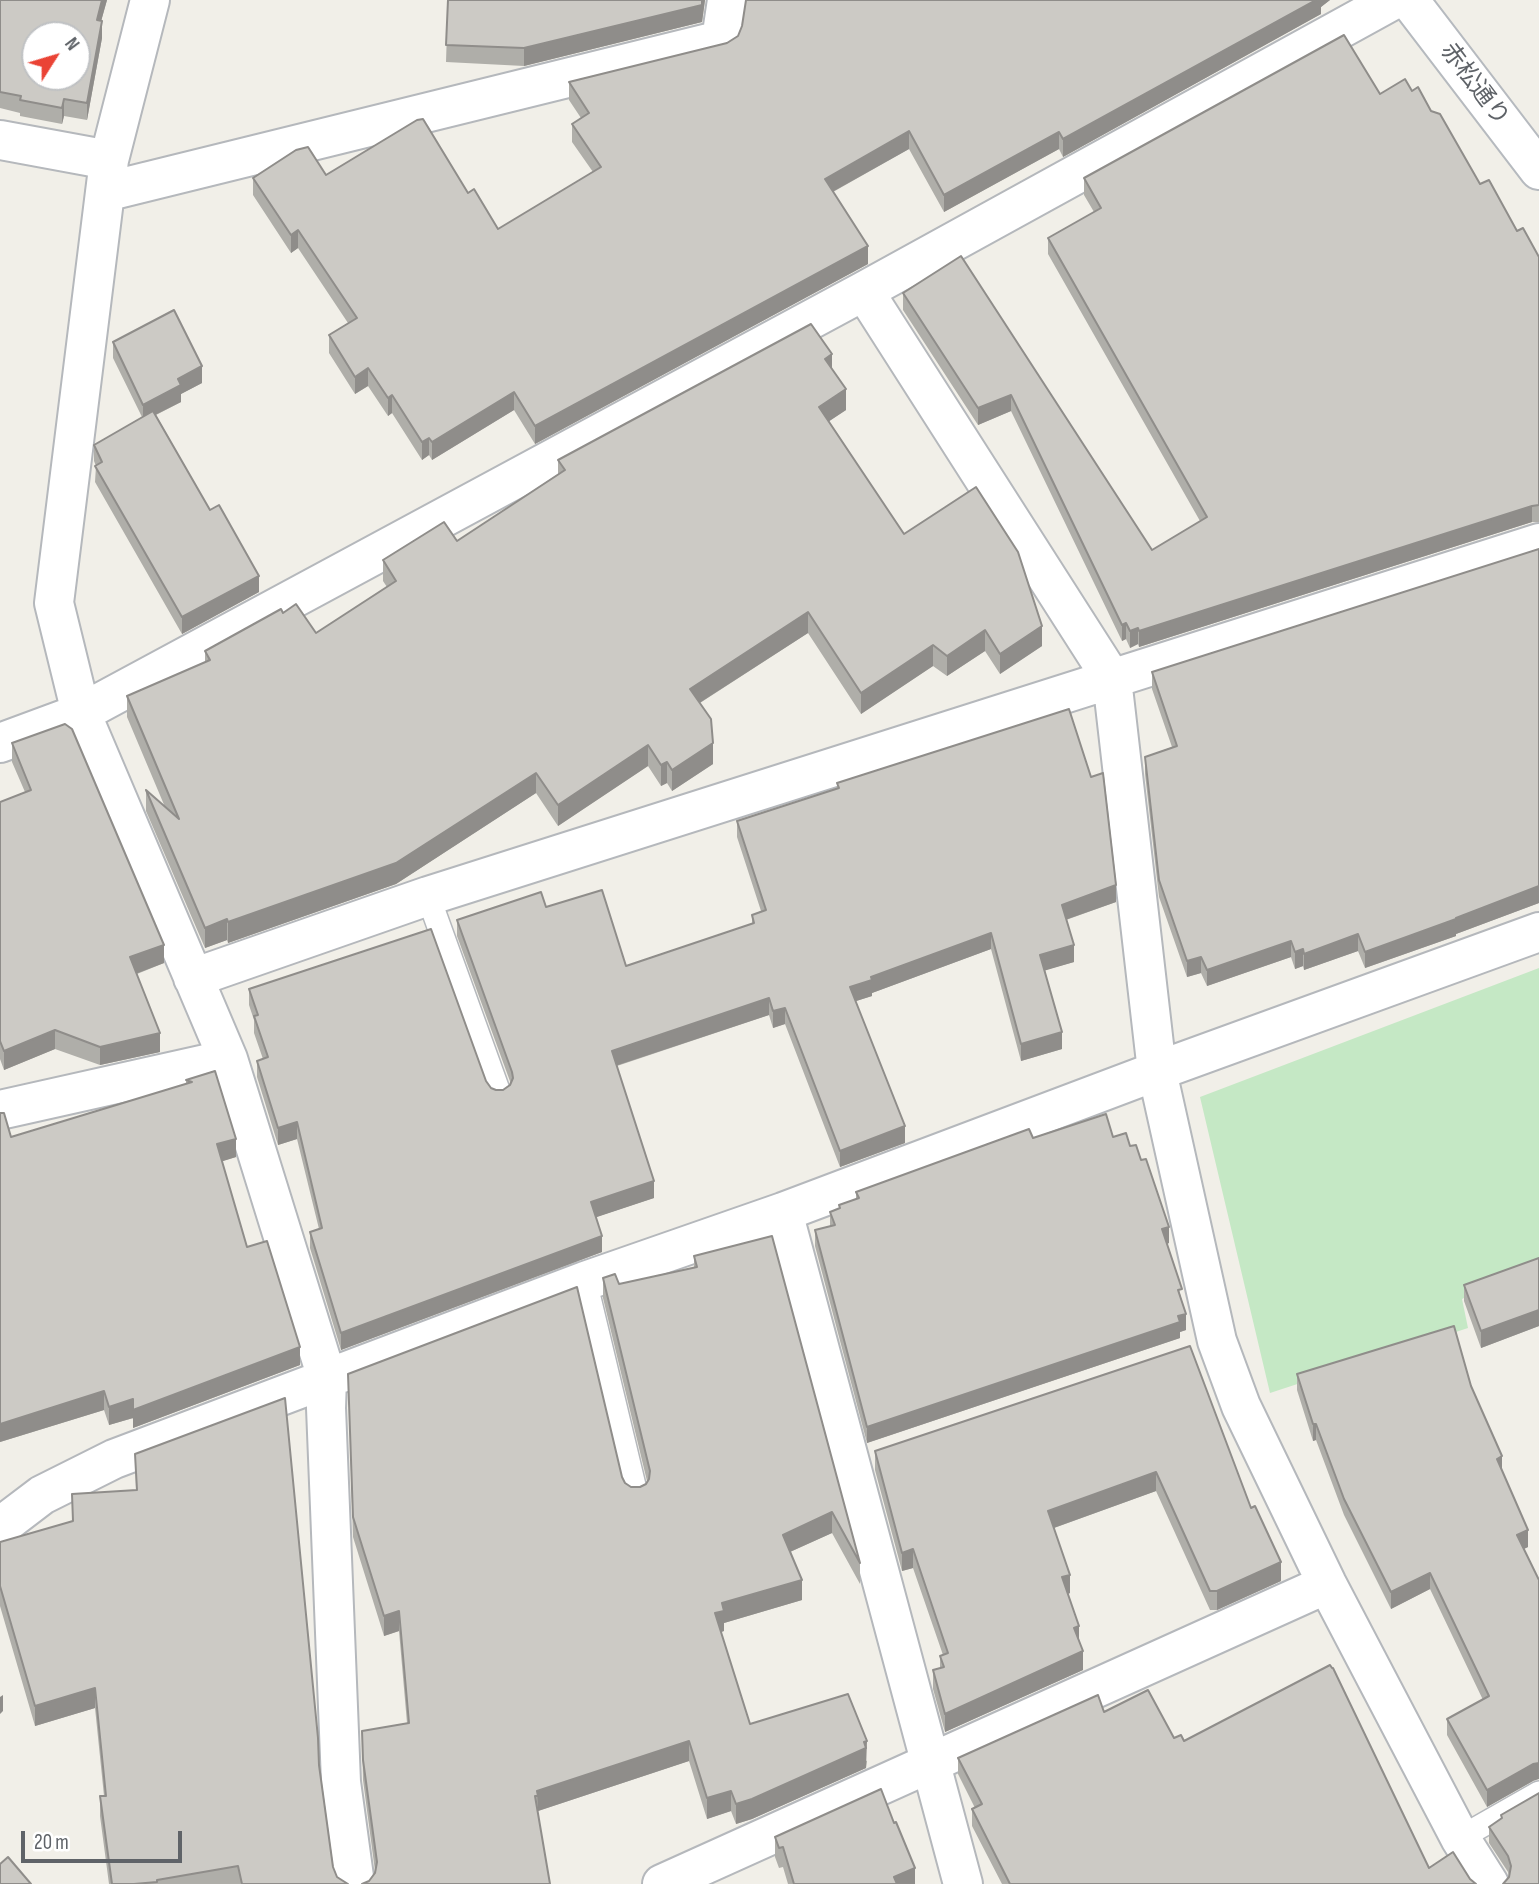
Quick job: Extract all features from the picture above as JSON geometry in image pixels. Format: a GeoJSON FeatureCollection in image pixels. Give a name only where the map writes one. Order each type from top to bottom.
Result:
{"type":"FeatureCollection","features":[{"type":"Feature","properties":{"kind":"street"},"geometry":{"type":"LineString","coordinates":[[150,0],[107,176],[54,603],[81,713],[228,1059],[327,1378],[341,1782],[355,1884]]}},
{"type":"Feature","properties":{"kind":"street"},"geometry":{"type":"LineString","coordinates":[[0,140],[107,176],[721,40],[727,0]]}},
{"type":"Feature","properties":{"kind":"street"},"geometry":{"type":"LineString","coordinates":[[0,743],[81,713],[864,290],[1393,0]]}},
{"type":"Feature","properties":{"kind":"street","name":"赤松通り"},"geometry":{"type":"LineString","coordinates":[[1409,0],[1539,170]]}},
{"type":"Feature","properties":{"kind":"street"},"geometry":{"type":"LineString","coordinates":[[864,290],[1112,679],[1157,1071],[1204,1346],[1241,1406],[1327,1584],[1461,1838],[1489,1884]]}},
{"type":"Feature","properties":{"kind":"street"},"geometry":{"type":"LineString","coordinates":[[193,978],[428,896],[1539,543]]}},
{"type":"Feature","properties":{"kind":"street"},"geometry":{"type":"LineString","coordinates":[[0,1527],[42,1495],[103,1464],[584,1281],[783,1212],[1157,1071],[1539,932]]}},
{"type":"Feature","properties":{"kind":"street"},"geometry":{"type":"LineString","coordinates":[[0,1110],[228,1059]]}},
{"type":"Feature","properties":{"kind":"street"},"geometry":{"type":"LineString","coordinates":[[783,1212],[858,1461],[930,1763],[963,1884]]}},
{"type":"Feature","properties":{"kind":"street"},"geometry":{"type":"LineString","coordinates":[[662,1884],[1327,1584]]}},
{"type":"Feature","properties":{"kind":"lane"},"geometry":{"type":"LineString","coordinates":[[428,896],[499,1093]]}},
{"type":"Feature","properties":{"kind":"lane"},"geometry":{"type":"LineString","coordinates":[[584,1281],[636,1494]]}},
{"type":"Feature","properties":{"kind":"lane"},"geometry":{"type":"LineString","coordinates":[[1461,1838],[1539,1793]]}},
{"type":"Feature","properties":{"kind":"green space"},"geometry":{"type":"Polygon","coordinates":[[[1539,968],[1539,1260],[1462,1299],[1468,1328],[1270,1393],[1200,1097],[1539,968]]]}},
{"type":"Feature","properties":{"kind":"building"},"geometry":{"type":"Polygon","coordinates":[[[0,0],[102,0],[97,20],[102,21],[91,81],[91,21],[21,21],[21,91],[89,91],[87,103],[64,99],[62,108],[20,100],[21,96],[0,92],[0,0]]]}},
{"type":"Feature","properties":{"kind":"building"},"geometry":{"type":"Polygon","coordinates":[[[448,0],[702,0],[702,5],[524,48],[446,45],[448,0]]]}},
{"type":"Feature","properties":{"kind":"building"},"geometry":{"type":"Polygon","coordinates":[[[746,0],[1316,0],[1063,139],[1059,132],[944,195],[909,131],[825,179],[868,246],[535,426],[514,392],[432,442],[429,438],[422,442],[392,395],[388,398],[368,368],[355,377],[329,335],[357,318],[298,230],[291,235],[253,178],[296,150],[308,147],[326,175],[417,120],[423,119],[468,193],[474,189],[498,229],[601,167],[572,124],[589,113],[569,82],[727,43],[738,36],[746,0]]]}},
{"type":"Feature","properties":{"kind":"building"},"geometry":{"type":"Polygon","coordinates":[[[1344,35],[1380,94],[1405,79],[1412,91],[1418,87],[1431,111],[1440,114],[1480,184],[1489,180],[1517,231],[1523,228],[1539,257],[1539,505],[1139,631],[1138,628],[1130,631],[1126,623],[1122,625],[1011,395],[978,408],[903,293],[961,256],[1152,550],[1207,517],[1048,238],[1101,208],[1084,178],[1344,35]]]}},
{"type":"Feature","properties":{"kind":"building"},"geometry":{"type":"Polygon","coordinates":[[[174,310],[202,366],[178,379],[181,385],[143,405],[113,342],[174,310]]]}},
{"type":"Feature","properties":{"kind":"building"},"geometry":{"type":"Polygon","coordinates":[[[811,324],[832,354],[825,359],[846,389],[819,407],[904,534],[976,487],[1018,552],[1042,626],[1000,654],[985,630],[947,656],[933,645],[861,693],[808,612],[690,689],[711,719],[713,743],[672,770],[667,762],[661,765],[648,745],[558,805],[536,773],[396,863],[205,928],[146,790],[179,819],[127,696],[210,660],[205,651],[281,609],[283,613],[296,604],[316,633],[396,581],[383,560],[444,522],[457,541],[565,470],[558,460],[811,324]]]}},
{"type":"Feature","properties":{"kind":"building"},"geometry":{"type":"Polygon","coordinates":[[[153,411],[210,510],[219,505],[259,576],[182,617],[95,466],[102,462],[94,445],[153,411]]]}},
{"type":"Feature","properties":{"kind":"building"},"geometry":{"type":"Polygon","coordinates":[[[1539,549],[1539,886],[1365,952],[1358,934],[1304,954],[1303,949],[1295,952],[1291,941],[1207,970],[1201,957],[1187,961],[1159,880],[1145,757],[1177,746],[1152,672],[1539,549]]]}},
{"type":"Feature","properties":{"kind":"building"},"geometry":{"type":"Polygon","coordinates":[[[1069,709],[1091,777],[1103,773],[1116,885],[1062,905],[1074,945],[1040,955],[1062,1032],[1021,1044],[991,933],[850,987],[905,1126],[840,1151],[785,1008],[773,1011],[769,998],[612,1051],[654,1181],[591,1202],[602,1236],[341,1333],[310,1232],[322,1228],[297,1122],[278,1128],[257,1061],[268,1057],[254,1016],[258,1015],[249,989],[431,929],[486,1081],[491,1088],[503,1090],[510,1085],[512,1072],[457,920],[541,892],[546,907],[602,890],[626,966],[754,923],[752,915],[766,910],[737,821],[839,788],[837,783],[1069,709]]]}},
{"type":"Feature","properties":{"kind":"building"},"geometry":{"type":"Polygon","coordinates":[[[65,724],[72,729],[164,945],[130,957],[160,1033],[100,1047],[55,1030],[4,1051],[0,1041],[0,802],[31,790],[12,743],[65,724]]]}},
{"type":"Feature","properties":{"kind":"building"},"geometry":{"type":"Polygon","coordinates":[[[215,1071],[236,1139],[217,1144],[247,1247],[267,1241],[300,1347],[133,1410],[133,1399],[109,1407],[104,1391],[0,1424],[0,1113],[4,1113],[11,1137],[192,1082],[186,1080],[215,1071]]]}},
{"type":"Feature","properties":{"kind":"building"},"geometry":{"type":"Polygon","coordinates":[[[1106,1114],[1113,1137],[1126,1133],[1130,1146],[1136,1145],[1141,1160],[1146,1159],[1169,1227],[1162,1229],[1182,1289],[1178,1290],[1186,1314],[1178,1316],[1180,1322],[867,1427],[815,1230],[835,1225],[830,1212],[840,1208],[839,1205],[859,1198],[856,1192],[1029,1129],[1033,1138],[1106,1114]]]}},
{"type":"Feature","properties":{"kind":"building"},"geometry":{"type":"Polygon","coordinates":[[[772,1236],[860,1563],[832,1512],[783,1535],[802,1580],[722,1603],[724,1611],[715,1613],[750,1724],[848,1694],[867,1741],[864,1742],[866,1748],[736,1804],[731,1791],[707,1798],[689,1741],[537,1791],[538,1796],[535,1796],[550,1884],[362,1884],[369,1881],[375,1873],[377,1862],[363,1760],[362,1731],[409,1723],[399,1611],[384,1616],[353,1517],[348,1374],[577,1287],[622,1477],[631,1487],[640,1487],[646,1484],[650,1471],[603,1278],[615,1274],[619,1284],[697,1267],[694,1256],[772,1236]]]}},
{"type":"Feature","properties":{"kind":"building"},"geometry":{"type":"Polygon","coordinates":[[[1539,1258],[1539,1310],[1481,1331],[1464,1285],[1539,1258]]]}},
{"type":"Feature","properties":{"kind":"building"},"geometry":{"type":"Polygon","coordinates":[[[1454,1326],[1471,1386],[1502,1456],[1497,1459],[1528,1530],[1517,1535],[1539,1580],[1539,1763],[1487,1790],[1447,1719],[1489,1696],[1430,1573],[1391,1592],[1344,1499],[1316,1424],[1313,1424],[1297,1374],[1454,1326]]]}},
{"type":"Feature","properties":{"kind":"building"},"geometry":{"type":"Polygon","coordinates":[[[1190,1346],[1251,1508],[1255,1506],[1281,1562],[1217,1591],[1210,1591],[1156,1472],[1048,1511],[1070,1575],[1062,1577],[1079,1626],[1074,1628],[1083,1651],[945,1714],[933,1670],[944,1667],[940,1656],[948,1653],[913,1549],[902,1553],[875,1451],[1190,1346]]]}},
{"type":"Feature","properties":{"kind":"building"},"geometry":{"type":"Polygon","coordinates":[[[285,1398],[319,1765],[333,1867],[337,1877],[348,1884],[242,1884],[238,1866],[157,1882],[112,1884],[100,1796],[106,1796],[95,1688],[35,1706],[0,1586],[0,1542],[73,1521],[72,1494],[137,1490],[135,1454],[285,1398]]]}},
{"type":"Feature","properties":{"kind":"building"},"geometry":{"type":"Polygon","coordinates":[[[1330,1665],[1429,1868],[1453,1852],[1476,1884],[1010,1884],[972,1809],[982,1804],[958,1758],[1098,1695],[1104,1712],[1148,1690],[1174,1738],[1181,1735],[1184,1741],[1330,1665]]]}},
{"type":"Feature","properties":{"kind":"building"},"geometry":{"type":"Polygon","coordinates":[[[881,1789],[915,1868],[894,1877],[897,1884],[794,1884],[783,1847],[779,1848],[775,1837],[881,1789]]]}},
{"type":"Feature","properties":{"kind":"building"},"geometry":{"type":"Polygon","coordinates":[[[1539,1793],[1539,1884],[1503,1884],[1509,1877],[1511,1866],[1508,1856],[1489,1827],[1502,1818],[1501,1815],[1539,1793]]]}},
{"type":"Feature","properties":{"kind":"building"},"geometry":{"type":"Polygon","coordinates":[[[8,1857],[31,1884],[0,1884],[0,1864],[8,1857]]]}}]}
